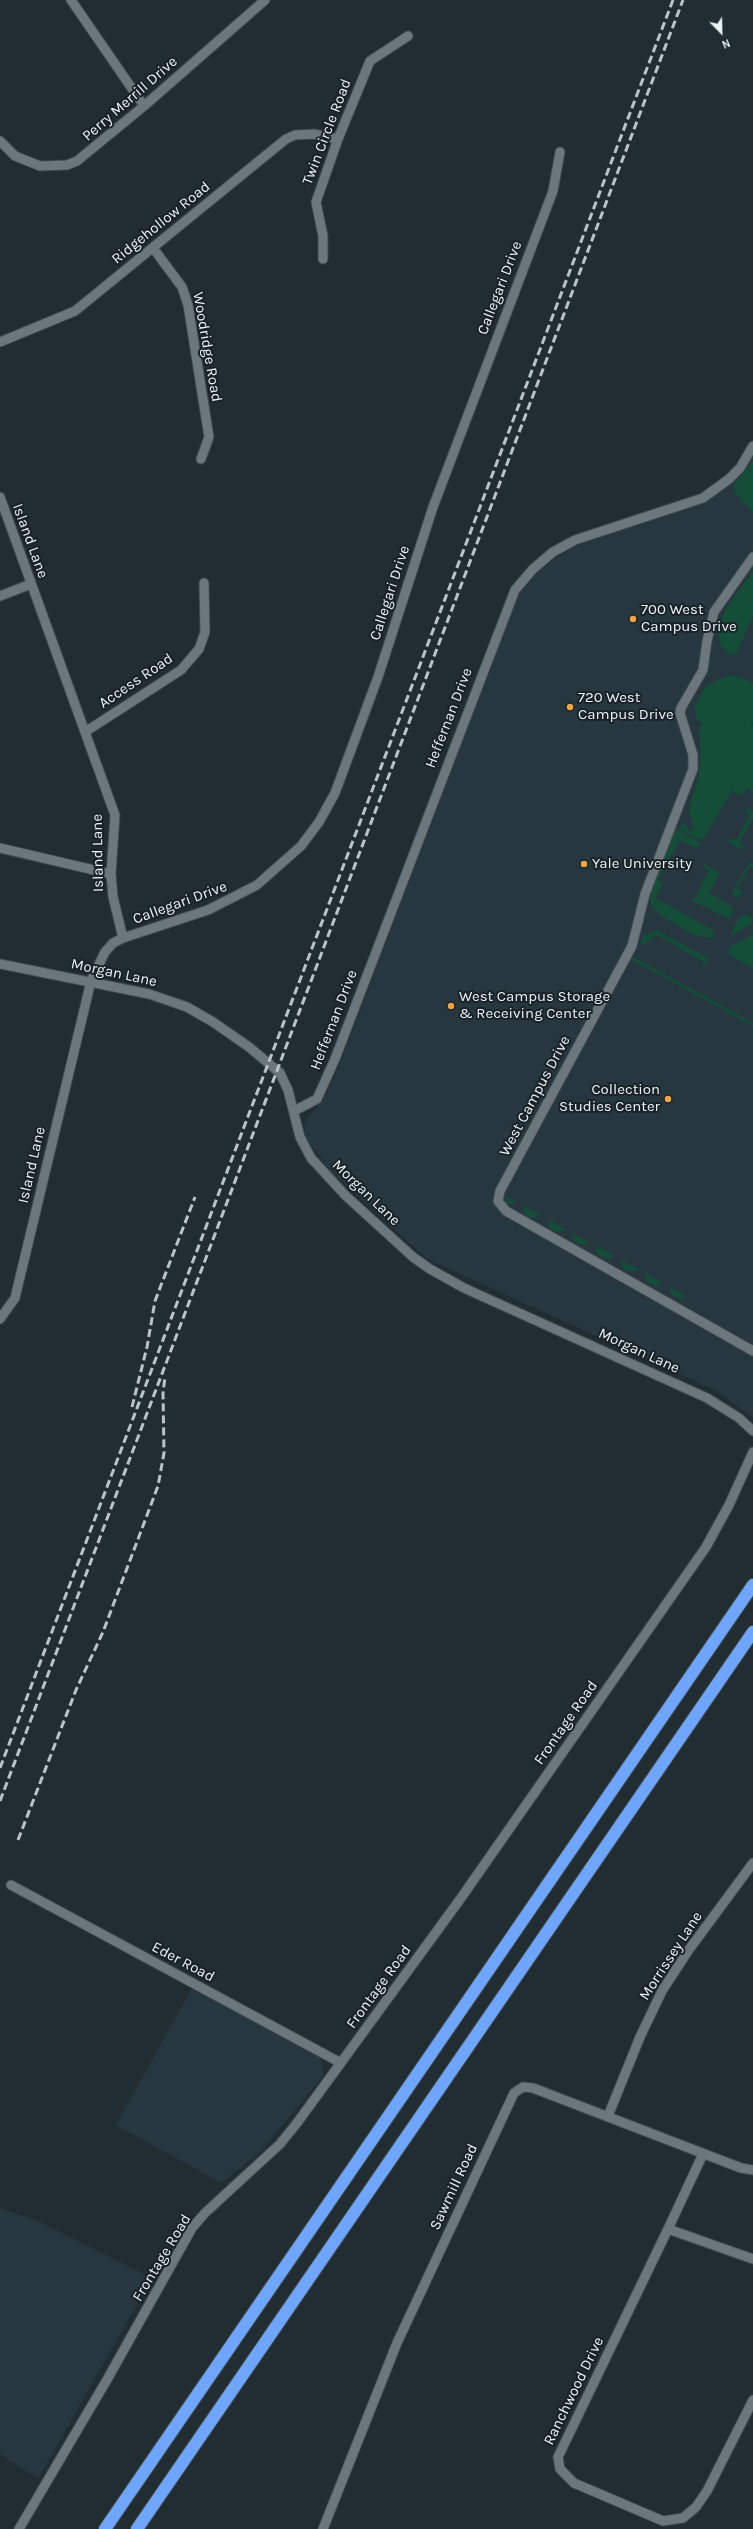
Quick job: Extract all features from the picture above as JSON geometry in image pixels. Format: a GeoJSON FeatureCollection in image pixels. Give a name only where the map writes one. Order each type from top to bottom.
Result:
{"type":"FeatureCollection","features":[{"type":"Feature","properties":{"kind":"highway"},"geometry":{"type":"LineString","coordinates":[[105,2529],[753,1585]]}},
{"type":"Feature","properties":{"kind":"highway"},"geometry":{"type":"LineString","coordinates":[[137,2529],[753,1632]]}},
{"type":"Feature","properties":{"kind":"street"},"geometry":{"type":"LineString","coordinates":[[71,0],[144,106]]}},
{"type":"Feature","properties":{"kind":"street","name":"Perry Merrill Drive"},"geometry":{"type":"LineString","coordinates":[[0,141],[15,156],[32,164],[48,167],[67,165],[85,157],[265,0]]}},
{"type":"Feature","properties":{"kind":"street","name":"Twin Circle Road"},"geometry":{"type":"LineString","coordinates":[[323,259],[324,236],[316,202],[338,139],[370,61],[408,36]]}},
{"type":"Feature","properties":{"kind":"street","name":"Ridgehollow Road"},"geometry":{"type":"LineString","coordinates":[[0,342],[75,311],[286,139],[295,135],[314,134],[338,139]]}},
{"type":"Feature","properties":{"kind":"street","name":"Callegari Drive"},"geometry":{"type":"LineString","coordinates":[[124,938],[208,910],[257,885],[301,846],[319,822],[335,793],[378,677],[432,507],[552,191],[560,152]]}},
{"type":"Feature","properties":{"kind":"street","name":"Woodridge Road"},"geometry":{"type":"LineString","coordinates":[[153,248],[182,287],[188,305],[209,437],[201,459]]}},
{"type":"Feature","properties":{"kind":"street","name":"Heffernan Drive"},"geometry":{"type":"LineString","coordinates":[[294,1111],[317,1099],[332,1065],[515,590],[538,564],[553,552],[575,540],[703,498],[729,479],[740,468],[753,446]]}},
{"type":"Feature","properties":{"kind":"street","name":"Island Lane"},"geometry":{"type":"LineString","coordinates":[[0,497],[114,815],[111,874],[113,897],[124,938],[113,943],[105,952],[91,981],[15,1298],[0,1319]]}},
{"type":"Feature","properties":{"kind":"street","name":"West Campus Drive"},"geometry":{"type":"LineString","coordinates":[[753,557],[714,612],[707,641],[703,670],[681,708],[680,713],[693,755],[693,769],[645,894],[632,946],[500,1191],[498,1201],[502,1208],[512,1214],[753,1352]]}},
{"type":"Feature","properties":{"kind":"street"},"geometry":{"type":"LineString","coordinates":[[0,596],[31,584]]}},
{"type":"Feature","properties":{"kind":"street","name":"Access Road"},"geometry":{"type":"LineString","coordinates":[[85,732],[181,670],[199,649],[205,632],[204,584]]}},
{"type":"Feature","properties":{"kind":"street"},"geometry":{"type":"LineString","coordinates":[[0,848],[111,874]]}},
{"type":"Feature","properties":{"kind":"street","name":"Morgan Lane"},"geometry":{"type":"LineString","coordinates":[[0,964],[91,981],[169,1000],[213,1022],[249,1047],[280,1073],[285,1080],[304,1147],[315,1164],[346,1196],[413,1257],[430,1269],[464,1288],[707,1398],[739,1418],[753,1431]]}},
{"type":"Feature","properties":{"kind":"street","name":"Frontage Road"},"geometry":{"type":"LineString","coordinates":[[19,2529],[108,2378],[192,2228],[280,2144],[461,1898],[706,1547],[729,1505],[753,1452]]}},
{"type":"Feature","properties":{"kind":"street","name":"Morrissey Lane"},"geometry":{"type":"LineString","coordinates":[[608,2116],[640,2037],[662,1991],[688,1951],[753,1863]]}},
{"type":"Feature","properties":{"kind":"street","name":"Eder Road"},"geometry":{"type":"LineString","coordinates":[[11,1885],[341,2063]]}},
{"type":"Feature","properties":{"kind":"street","name":"Sawmill Road"},"geometry":{"type":"LineString","coordinates":[[323,2529],[397,2343],[514,2093],[523,2087],[533,2088],[741,2168],[753,2170]]}},
{"type":"Feature","properties":{"kind":"street","name":"Ranchwood Drive"},"geometry":{"type":"LineString","coordinates":[[704,2154],[558,2457],[560,2469],[574,2483],[663,2521],[683,2518],[696,2507],[707,2491],[753,2400]]}},
{"type":"Feature","properties":{"kind":"street"},"geometry":{"type":"LineString","coordinates":[[668,2229],[753,2259]]}},
{"type":"Feature","properties":{"kind":"shaded area","name":"Yale University"},"geometry":{"type":"Polygon","coordinates":[[[753,457],[753,1418],[717,1391],[427,1259],[332,1173],[306,1138],[304,1126],[307,1119],[324,1099],[341,1061],[518,596],[536,574],[556,558],[578,545],[704,504],[731,484],[753,457]]]}},
{"type":"Feature","properties":{"kind":"shaded area"},"geometry":{"type":"Polygon","coordinates":[[[193,1986],[320,2056],[324,2075],[261,2151],[221,2183],[116,2125],[193,1986]]]}},
{"type":"Feature","properties":{"kind":"shaded area"},"geometry":{"type":"Polygon","coordinates":[[[0,2208],[38,2221],[152,2278],[38,2479],[0,2454],[0,2208]]]}},
{"type":"Feature","properties":{"kind":"green space"},"geometry":{"type":"Polygon","coordinates":[[[753,461],[753,512],[735,493],[733,486],[753,461]]]}},
{"type":"Feature","properties":{"kind":"green space"},"geometry":{"type":"Polygon","coordinates":[[[753,571],[753,616],[736,654],[731,655],[720,645],[718,627],[725,610],[753,571]]]}},
{"type":"Feature","properties":{"kind":"green space"},"geometry":{"type":"Polygon","coordinates":[[[728,675],[741,677],[753,683],[753,721],[751,726],[753,727],[753,792],[747,788],[742,795],[732,791],[702,841],[679,829],[683,823],[691,831],[694,828],[689,813],[699,775],[701,753],[699,732],[702,723],[696,719],[695,706],[706,686],[728,675]]]}},
{"type":"Feature","properties":{"kind":"green space"},"geometry":{"type":"Polygon","coordinates":[[[747,808],[753,811],[753,819],[739,843],[745,847],[742,850],[727,841],[729,838],[736,841],[750,815],[744,811],[747,808]]]}},
{"type":"Feature","properties":{"kind":"green space"},"geometry":{"type":"Polygon","coordinates":[[[675,829],[701,843],[697,849],[680,840],[658,880],[663,884],[655,898],[713,930],[714,937],[712,938],[694,935],[661,916],[651,905],[650,892],[675,829]]]}},
{"type":"Feature","properties":{"kind":"green space"},"geometry":{"type":"Polygon","coordinates":[[[749,863],[753,863],[753,868],[750,866],[738,886],[736,885],[749,863]]]}},
{"type":"Feature","properties":{"kind":"green space"},"geometry":{"type":"Polygon","coordinates":[[[705,864],[720,873],[709,893],[732,907],[733,911],[729,919],[693,901],[709,871],[703,867],[705,864]]]}},
{"type":"Feature","properties":{"kind":"green space"},"geometry":{"type":"Polygon","coordinates":[[[737,888],[742,893],[737,898],[732,893],[737,888]]]}},
{"type":"Feature","properties":{"kind":"green space"},"geometry":{"type":"Polygon","coordinates":[[[747,914],[753,918],[752,924],[732,935],[731,933],[740,916],[747,914]]]}},
{"type":"Feature","properties":{"kind":"green space"},"geometry":{"type":"Polygon","coordinates":[[[657,930],[709,959],[707,964],[656,934],[645,944],[640,944],[643,936],[657,930]]]}},
{"type":"Feature","properties":{"kind":"green space"},"geometry":{"type":"Polygon","coordinates":[[[753,935],[753,968],[729,955],[728,951],[731,946],[753,935]]]}},
{"type":"Feature","properties":{"kind":"green space"},"geometry":{"type":"Polygon","coordinates":[[[621,954],[630,955],[753,1023],[753,1026],[621,954]]]}},
{"type":"Feature","properties":{"kind":"green space"},"geometry":{"type":"Polygon","coordinates":[[[505,1196],[516,1202],[507,1204],[505,1196]]]}},
{"type":"Feature","properties":{"kind":"green space"},"geometry":{"type":"Polygon","coordinates":[[[524,1206],[540,1216],[533,1218],[524,1214],[524,1206]]]}},
{"type":"Feature","properties":{"kind":"green space"},"geometry":{"type":"Polygon","coordinates":[[[548,1219],[564,1230],[557,1232],[549,1227],[548,1219]]]}},
{"type":"Feature","properties":{"kind":"green space"},"geometry":{"type":"Polygon","coordinates":[[[572,1233],[589,1242],[582,1245],[573,1240],[572,1233]]]}},
{"type":"Feature","properties":{"kind":"green space"},"geometry":{"type":"Polygon","coordinates":[[[597,1246],[613,1255],[613,1257],[606,1259],[597,1254],[597,1246]]]}},
{"type":"Feature","properties":{"kind":"green space"},"geometry":{"type":"Polygon","coordinates":[[[621,1260],[638,1269],[631,1272],[622,1267],[621,1260]]]}},
{"type":"Feature","properties":{"kind":"green space"},"geometry":{"type":"Polygon","coordinates":[[[645,1273],[662,1282],[656,1286],[646,1281],[645,1273]]]}},
{"type":"Feature","properties":{"kind":"green space"},"geometry":{"type":"Polygon","coordinates":[[[670,1287],[686,1297],[681,1299],[671,1294],[670,1287]]]}},
{"type":"Feature","properties":{"kind":"railway"},"geometry":{"type":"LineString","coordinates":[[0,1768],[673,0]]}},
{"type":"Feature","properties":{"kind":"railway"},"geometry":{"type":"LineString","coordinates":[[0,1801],[683,0]]}},
{"type":"Feature","properties":{"kind":"railway"},"geometry":{"type":"LineString","coordinates":[[132,1407],[147,1347],[155,1301],[195,1197]]}},
{"type":"Feature","properties":{"kind":"railway"},"geometry":{"type":"LineString","coordinates":[[18,1840],[76,1690],[103,1632],[158,1486],[164,1453],[163,1393],[165,1377]]}},
{"type":"Feature","properties":{"kind":"place","name":"700 West Campus Drive"},"geometry":{"type":"Point","coordinates":[633,619]}},
{"type":"Feature","properties":{"kind":"place","name":"720 West Campus Drive"},"geometry":{"type":"Point","coordinates":[570,707]}},
{"type":"Feature","properties":{"kind":"place","name":"Yale University"},"geometry":{"type":"Point","coordinates":[584,864]}},
{"type":"Feature","properties":{"kind":"place","name":"West Campus Storage & Receiving Center"},"geometry":{"type":"Point","coordinates":[451,1006]}},
{"type":"Feature","properties":{"kind":"place","name":"Collection Studies Center"},"geometry":{"type":"Point","coordinates":[668,1099]}}]}
